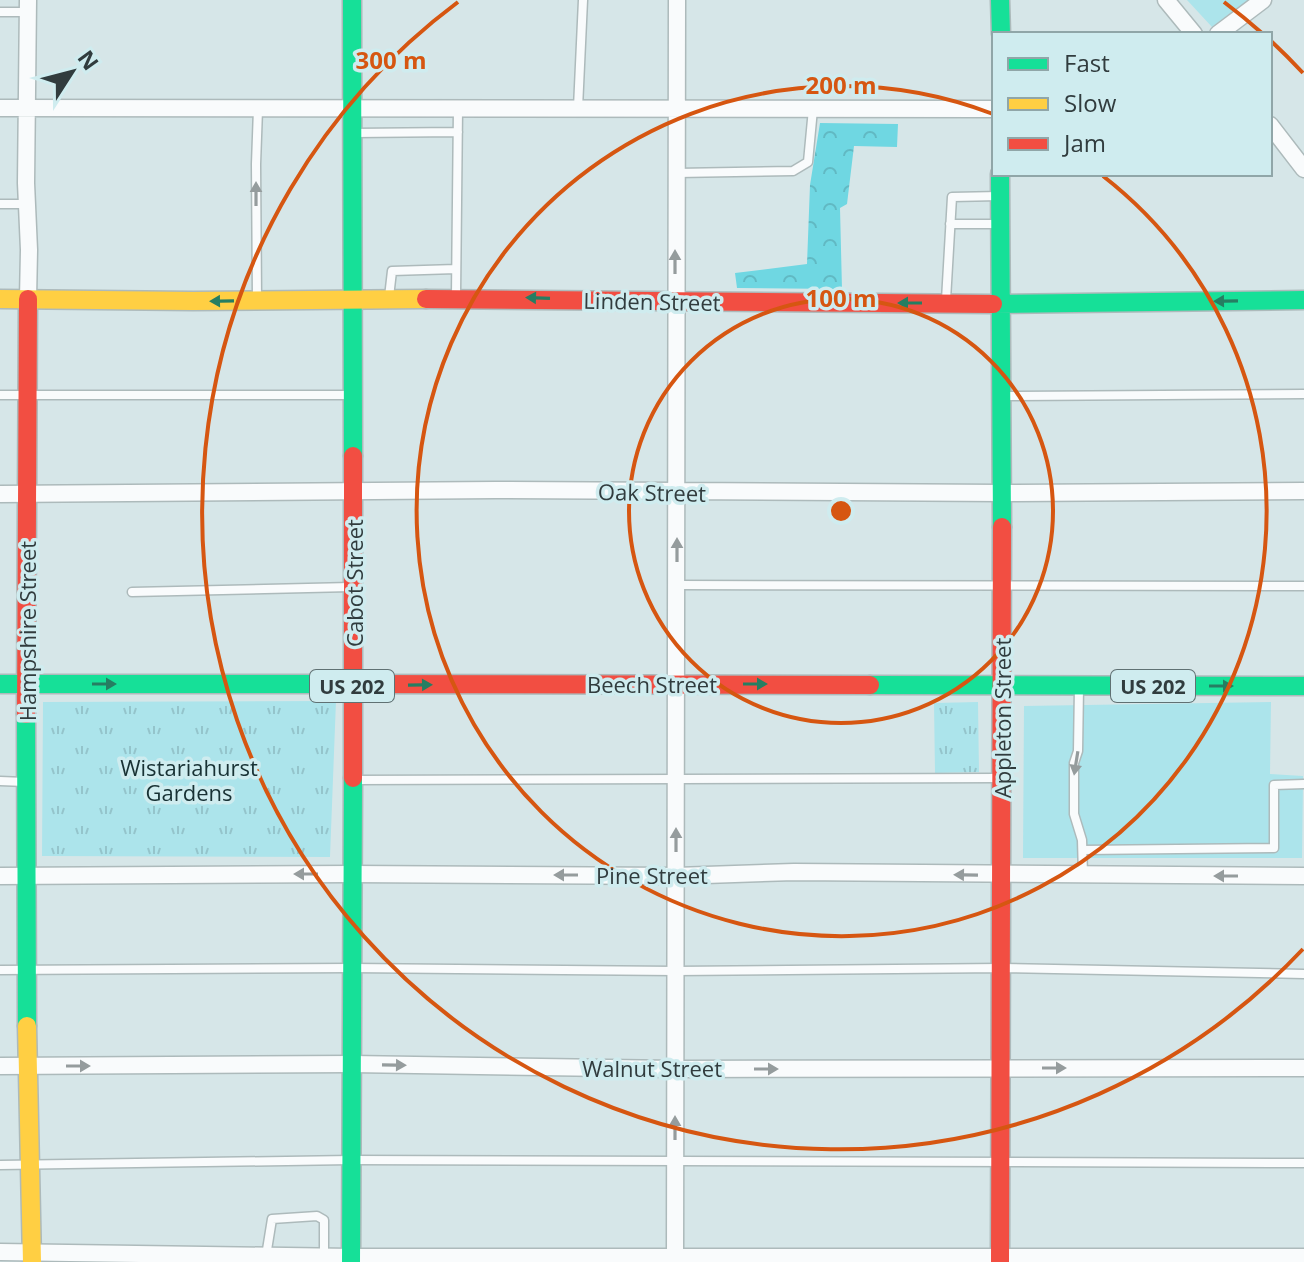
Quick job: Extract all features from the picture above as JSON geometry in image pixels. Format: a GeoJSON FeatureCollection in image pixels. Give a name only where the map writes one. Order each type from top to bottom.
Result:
{"type":"FeatureCollection","features":[{"type":"Feature","properties":{"kind":"main road","name":"Cabot Street"},"geometry":{"type":"LineString","coordinates":[[351,1260],[354,686],[352,0]]}},
{"type":"Feature","properties":{"kind":"main road"},"geometry":{"type":"LineString","coordinates":[[1000,0],[1001,32]]}},
{"type":"Feature","properties":{"kind":"main road","name":"Appleton Street"},"geometry":{"type":"LineString","coordinates":[[1000,176],[1003,686],[1000,1260]]}},
{"type":"Feature","properties":{"kind":"main road","name":"Linden Street"},"geometry":{"type":"LineString","coordinates":[[0,299],[456,298],[1000,304],[1304,300]]}},
{"type":"Feature","properties":{"kind":"main road","name":"Hampshire Street"},"geometry":{"type":"LineString","coordinates":[[28,299],[26,970],[32,1257]]}},
{"type":"Feature","properties":{"kind":"main road","name":"Beech Street"},"geometry":{"type":"LineString","coordinates":[[0,684],[1304,686]]}},
{"type":"Feature","properties":{"kind":"street"},"geometry":{"type":"LineString","coordinates":[[675,1260],[677,0]]}},
{"type":"Feature","properties":{"kind":"street"},"geometry":{"type":"LineString","coordinates":[[1166,0],[1192,32]]}},
{"type":"Feature","properties":{"kind":"street"},"geometry":{"type":"LineString","coordinates":[[1221,32],[1263,0]]}},
{"type":"Feature","properties":{"kind":"street","name":"Hampshire Street"},"geometry":{"type":"LineString","coordinates":[[28,6],[28,299]]}},
{"type":"Feature","properties":{"kind":"street"},"geometry":{"type":"LineString","coordinates":[[0,108],[992,109]]}},
{"type":"Feature","properties":{"kind":"street"},"geometry":{"type":"LineString","coordinates":[[1272,128],[1304,169]]}},
{"type":"Feature","properties":{"kind":"street","name":"Oak Street"},"geometry":{"type":"LineString","coordinates":[[0,494],[353,490],[1304,491]]}},
{"type":"Feature","properties":{"kind":"street","name":"Pine Street"},"geometry":{"type":"LineString","coordinates":[[0,876],[676,876],[794,872],[1304,876]]}},
{"type":"Feature","properties":{"kind":"street","name":"Walnut Street"},"geometry":{"type":"LineString","coordinates":[[0,1066],[352,1064],[675,1069],[1304,1068]]}},
{"type":"Feature","properties":{"kind":"street"},"geometry":{"type":"LineString","coordinates":[[0,1252],[32,1257],[266,1256],[351,1260],[1152,1260],[1304,1257]]}},
{"type":"Feature","properties":{"kind":"lane"},"geometry":{"type":"LineString","coordinates":[[578,108],[583,0]]}},
{"type":"Feature","properties":{"kind":"lane"},"geometry":{"type":"LineString","coordinates":[[0,12],[28,6]]}},
{"type":"Feature","properties":{"kind":"lane"},"geometry":{"type":"LineString","coordinates":[[456,298],[458,108]]}},
{"type":"Feature","properties":{"kind":"lane"},"geometry":{"type":"LineString","coordinates":[[257,300],[258,109]]}},
{"type":"Feature","properties":{"kind":"lane"},"geometry":{"type":"LineString","coordinates":[[676,173],[793,171],[808,162],[813,109]]}},
{"type":"Feature","properties":{"kind":"lane"},"geometry":{"type":"LineString","coordinates":[[353,133],[458,132]]}},
{"type":"Feature","properties":{"kind":"lane"},"geometry":{"type":"LineString","coordinates":[[946,303],[952,197],[1000,196]]}},
{"type":"Feature","properties":{"kind":"lane"},"geometry":{"type":"LineString","coordinates":[[0,204],[27,204]]}},
{"type":"Feature","properties":{"kind":"lane"},"geometry":{"type":"LineString","coordinates":[[950,224],[1000,224]]}},
{"type":"Feature","properties":{"kind":"lane"},"geometry":{"type":"LineString","coordinates":[[389,299],[392,271],[456,269]]}},
{"type":"Feature","properties":{"kind":"lane"},"geometry":{"type":"LineString","coordinates":[[1000,396],[1304,394]]}},
{"type":"Feature","properties":{"kind":"lane"},"geometry":{"type":"LineString","coordinates":[[0,395],[352,395]]}},
{"type":"Feature","properties":{"kind":"lane"},"geometry":{"type":"LineString","coordinates":[[677,585],[1304,586]]}},
{"type":"Feature","properties":{"kind":"lane"},"geometry":{"type":"LineString","coordinates":[[132,592],[354,587]]}},
{"type":"Feature","properties":{"kind":"lane"},"geometry":{"type":"LineString","coordinates":[[1079,686],[1074,814],[1083,850],[1083,876]]}},
{"type":"Feature","properties":{"kind":"lane"},"geometry":{"type":"LineString","coordinates":[[353,780],[1002,778]]}},
{"type":"Feature","properties":{"kind":"lane"},"geometry":{"type":"LineString","coordinates":[[0,781],[26,782]]}},
{"type":"Feature","properties":{"kind":"lane"},"geometry":{"type":"LineString","coordinates":[[1083,850],[1274,848],[1274,785],[1304,784]]}},
{"type":"Feature","properties":{"kind":"lane"},"geometry":{"type":"LineString","coordinates":[[0,970],[1001,968],[1304,974]]}},
{"type":"Feature","properties":{"kind":"lane"},"geometry":{"type":"LineString","coordinates":[[0,1165],[351,1160],[1304,1163]]}},
{"type":"Feature","properties":{"kind":"lane"},"geometry":{"type":"LineString","coordinates":[[266,1256],[272,1219],[317,1216],[324,1220],[324,1257]]}},
{"type":"Feature","properties":{"kind":"green space"},"geometry":{"type":"Polygon","coordinates":[[[1187,0],[1248,0],[1212,27],[1187,0]]]}},
{"type":"Feature","properties":{"kind":"green space"},"geometry":{"type":"Polygon","coordinates":[[[820,123],[898,124],[897,147],[854,146],[847,204],[840,208],[842,289],[737,288],[735,273],[807,264],[810,185],[820,123]]]}},
{"type":"Feature","properties":{"kind":"green space","name":"Wistariahurst Gardens"},"geometry":{"type":"Polygon","coordinates":[[[336,701],[330,857],[42,856],[43,702],[336,701]]]}},
{"type":"Feature","properties":{"kind":"green space"},"geometry":{"type":"Polygon","coordinates":[[[978,702],[979,772],[935,773],[934,703],[978,702]]]}},
{"type":"Feature","properties":{"kind":"green space"},"geometry":{"type":"Polygon","coordinates":[[[1271,702],[1270,774],[1303,776],[1302,858],[1023,858],[1024,706],[1271,702]]]}},
{"type":"Feature","properties":{"kind":"traffic: fast"},"geometry":{"type":"LineString","coordinates":[[352,0],[353,456]]}},
{"type":"Feature","properties":{"kind":"traffic: fast"},"geometry":{"type":"LineString","coordinates":[[1000,0],[1001,32]]}},
{"type":"Feature","properties":{"kind":"traffic: fast"},"geometry":{"type":"LineString","coordinates":[[1000,176],[1002,527]]}},
{"type":"Feature","properties":{"kind":"traffic: fast"},"geometry":{"type":"LineString","coordinates":[[993,304],[1304,300]]}},
{"type":"Feature","properties":{"kind":"traffic: fast"},"geometry":{"type":"LineString","coordinates":[[0,684],[322,684]]}},
{"type":"Feature","properties":{"kind":"traffic: fast"},"geometry":{"type":"LineString","coordinates":[[870,685],[1304,686]]}},
{"type":"Feature","properties":{"kind":"traffic: fast"},"geometry":{"type":"LineString","coordinates":[[26,714],[27,1026]]}},
{"type":"Feature","properties":{"kind":"traffic: fast"},"geometry":{"type":"LineString","coordinates":[[351,1262],[353,778]]}},
{"type":"Feature","properties":{"kind":"traffic: slow"},"geometry":{"type":"LineString","coordinates":[[0,299],[426,299]]}},
{"type":"Feature","properties":{"kind":"traffic: slow"},"geometry":{"type":"LineString","coordinates":[[27,1026],[32,1262]]}},
{"type":"Feature","properties":{"kind":"traffic: jam"},"geometry":{"type":"LineString","coordinates":[[26,714],[28,299]]}},
{"type":"Feature","properties":{"kind":"traffic: jam"},"geometry":{"type":"LineString","coordinates":[[426,299],[993,304]]}},
{"type":"Feature","properties":{"kind":"traffic: jam"},"geometry":{"type":"LineString","coordinates":[[353,456],[353,778]]}},
{"type":"Feature","properties":{"kind":"traffic: jam"},"geometry":{"type":"LineString","coordinates":[[1000,1262],[1002,527]]}},
{"type":"Feature","properties":{"kind":"traffic: jam"},"geometry":{"type":"LineString","coordinates":[[322,684],[870,685]]}}]}
